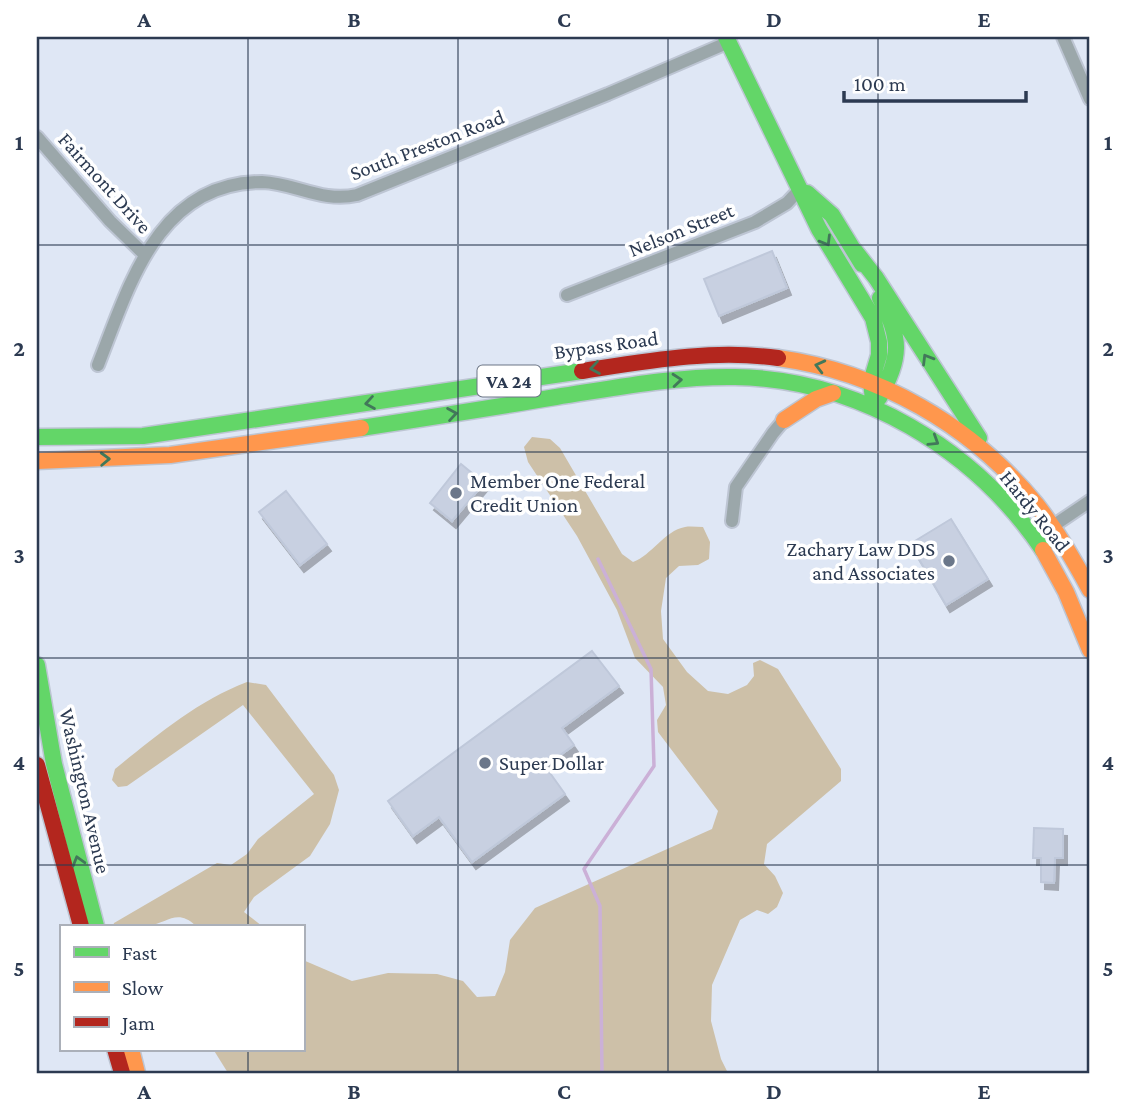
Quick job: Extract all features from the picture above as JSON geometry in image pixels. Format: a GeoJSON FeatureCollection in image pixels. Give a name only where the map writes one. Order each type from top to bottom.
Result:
{"type":"FeatureCollection","features":[{"type":"Feature","properties":{"kind":"main road"},"geometry":{"type":"LineString","coordinates":[[728,39],[802,188],[819,229],[873,318],[879,342],[878,385],[874,408]]}},
{"type":"Feature","properties":{"kind":"main road"},"geometry":{"type":"LineString","coordinates":[[802,188],[832,215],[886,308],[897,337],[897,363],[878,385]]}},
{"type":"Feature","properties":{"kind":"main road"},"geometry":{"type":"LineString","coordinates":[[855,251],[876,278],[938,377],[992,456]]}},
{"type":"Feature","properties":{"kind":"main road","name":"Bypass Road"},"geometry":{"type":"LineString","coordinates":[[37,437],[130,436],[202,428],[680,356],[723,354],[787,359],[821,366],[878,385],[948,422],[992,456]]}},
{"type":"Feature","properties":{"kind":"main road","name":"Bypass Road"},"geometry":{"type":"LineString","coordinates":[[37,461],[130,458],[191,452],[668,380],[740,377],[774,380],[833,393],[874,408]]}},
{"type":"Feature","properties":{"kind":"main road"},"geometry":{"type":"LineString","coordinates":[[774,380],[786,394],[788,402],[784,420]]}},
{"type":"Feature","properties":{"kind":"main road"},"geometry":{"type":"LineString","coordinates":[[784,420],[808,404],[833,393]]}},
{"type":"Feature","properties":{"kind":"main road","name":"Hardy Road"},"geometry":{"type":"LineString","coordinates":[[874,408],[954,454],[1000,495],[1036,538],[1069,597],[1090,650]]}},
{"type":"Feature","properties":{"kind":"main road"},"geometry":{"type":"LineString","coordinates":[[37,446],[68,446],[130,436]]}},
{"type":"Feature","properties":{"kind":"main road","name":"Hardy Road"},"geometry":{"type":"LineString","coordinates":[[992,456],[1016,479],[1054,525],[1090,590]]}},
{"type":"Feature","properties":{"kind":"main road","name":"Washington Avenue"},"geometry":{"type":"LineString","coordinates":[[37,665],[58,788],[96,925]]}},
{"type":"Feature","properties":{"kind":"main road","name":"Washington Avenue"},"geometry":{"type":"LineString","coordinates":[[37,765],[81,925]]}},
{"type":"Feature","properties":{"kind":"main road"},"geometry":{"type":"LineString","coordinates":[[115,1050],[122,1073]]}},
{"type":"Feature","properties":{"kind":"main road"},"geometry":{"type":"LineString","coordinates":[[131,1050],[137,1073]]}},
{"type":"Feature","properties":{"kind":"street"},"geometry":{"type":"LineString","coordinates":[[1063,37],[1090,99]]}},
{"type":"Feature","properties":{"kind":"street","name":"South Preston Road"},"geometry":{"type":"LineString","coordinates":[[98,365],[144,254],[182,210],[223,189],[263,182],[331,198],[357,195],[608,94],[728,39]]}},
{"type":"Feature","properties":{"kind":"street","name":"Fairmont Drive"},"geometry":{"type":"LineString","coordinates":[[37,137],[110,221],[144,254]]}},
{"type":"Feature","properties":{"kind":"street","name":"Nelson Street"},"geometry":{"type":"LineString","coordinates":[[567,295],[755,222],[788,203],[802,188]]}},
{"type":"Feature","properties":{"kind":"street"},"geometry":{"type":"LineString","coordinates":[[732,521],[736,487],[784,420]]}},
{"type":"Feature","properties":{"kind":"street"},"geometry":{"type":"LineString","coordinates":[[1036,538],[1090,501]]}},
{"type":"Feature","properties":{"kind":"shaded area"},"geometry":{"type":"Polygon","coordinates":[[[532,437],[550,439],[560,448],[622,554],[633,562],[678,529],[703,527],[710,542],[709,559],[698,565],[679,566],[666,578],[661,611],[663,639],[687,672],[708,691],[728,694],[747,685],[754,676],[753,663],[760,660],[778,669],[841,769],[841,781],[767,844],[764,864],[775,876],[783,893],[777,907],[768,914],[757,910],[740,920],[712,985],[711,1021],[721,1059],[728,1073],[228,1073],[214,1050],[304,1050],[304,960],[352,981],[388,973],[437,974],[463,981],[477,997],[495,996],[505,972],[510,940],[535,908],[712,829],[718,811],[658,732],[657,720],[666,705],[663,687],[635,658],[617,610],[577,536],[528,462],[524,447],[532,437]]]}},
{"type":"Feature","properties":{"kind":"shaded area"},"geometry":{"type":"Polygon","coordinates":[[[247,682],[266,685],[334,775],[339,790],[330,824],[310,856],[254,897],[244,912],[261,925],[195,925],[178,917],[151,925],[113,925],[217,863],[231,865],[247,854],[258,839],[314,794],[243,705],[127,786],[118,787],[112,780],[115,769],[146,744],[178,720],[247,682]]]}},
{"type":"Feature","properties":{"kind":"building"},"geometry":{"type":"Polygon","coordinates":[[[772,251],[787,288],[719,316],[704,279],[772,251]]]}},
{"type":"Feature","properties":{"kind":"building"},"geometry":{"type":"Polygon","coordinates":[[[461,464],[484,483],[452,521],[430,503],[461,464]]]}},
{"type":"Feature","properties":{"kind":"building"},"geometry":{"type":"Polygon","coordinates":[[[286,491],[327,544],[300,565],[259,512],[286,491]]]}},
{"type":"Feature","properties":{"kind":"building","name":"Zachary Law DDS and Associates"},"geometry":{"type":"Polygon","coordinates":[[[951,519],[988,579],[946,605],[910,544],[951,519]]]}},
{"type":"Feature","properties":{"kind":"building"},"geometry":{"type":"Polygon","coordinates":[[[592,651],[619,686],[562,728],[574,745],[545,766],[565,794],[472,862],[439,817],[413,836],[388,801],[592,651]]]}},
{"type":"Feature","properties":{"kind":"building"},"geometry":{"type":"Polygon","coordinates":[[[1034,828],[1063,829],[1063,858],[1055,858],[1054,883],[1041,882],[1041,858],[1033,858],[1034,828]]]}},
{"type":"Feature","properties":{"kind":"waterway"},"geometry":{"type":"LineString","coordinates":[[598,559],[651,669],[654,766],[584,869],[600,906],[602,1073]]}},
{"type":"Feature","properties":{"kind":"traffic: fast"},"geometry":{"type":"LineString","coordinates":[[726,37],[819,229],[873,318],[879,342],[879,355],[871,382],[874,408]]}},
{"type":"Feature","properties":{"kind":"traffic: fast"},"geometry":{"type":"LineString","coordinates":[[807,193],[832,215],[862,264]]}},
{"type":"Feature","properties":{"kind":"traffic: fast"},"geometry":{"type":"LineString","coordinates":[[855,251],[876,278],[979,438]]}},
{"type":"Feature","properties":{"kind":"traffic: fast"},"geometry":{"type":"LineString","coordinates":[[879,398],[892,371],[896,348],[892,325],[880,298]]}},
{"type":"Feature","properties":{"kind":"traffic: fast"},"geometry":{"type":"LineString","coordinates":[[37,437],[143,436],[582,371]]}},
{"type":"Feature","properties":{"kind":"traffic: fast"},"geometry":{"type":"LineString","coordinates":[[361,428],[623,386],[713,377],[781,381],[826,391],[869,406],[910,426],[948,451],[984,481],[1015,514],[1043,550]]}},
{"type":"Feature","properties":{"kind":"traffic: fast"},"geometry":{"type":"LineString","coordinates":[[37,665],[54,764],[96,925]]}},
{"type":"Feature","properties":{"kind":"traffic: slow"},"geometry":{"type":"LineString","coordinates":[[778,358],[852,376],[887,390],[952,427],[982,450],[1036,504],[1065,546],[1090,590]]}},
{"type":"Feature","properties":{"kind":"traffic: slow"},"geometry":{"type":"LineString","coordinates":[[784,420],[816,399],[833,393]]}},
{"type":"Feature","properties":{"kind":"traffic: slow"},"geometry":{"type":"LineString","coordinates":[[37,461],[170,455],[361,428]]}},
{"type":"Feature","properties":{"kind":"traffic: slow"},"geometry":{"type":"LineString","coordinates":[[1043,550],[1066,592],[1090,650]]}},
{"type":"Feature","properties":{"kind":"traffic: slow"},"geometry":{"type":"LineString","coordinates":[[131,1050],[137,1073]]}},
{"type":"Feature","properties":{"kind":"traffic: jam"},"geometry":{"type":"LineString","coordinates":[[582,371],[704,356],[778,358]]}},
{"type":"Feature","properties":{"kind":"traffic: jam"},"geometry":{"type":"LineString","coordinates":[[37,765],[81,925]]}},
{"type":"Feature","properties":{"kind":"traffic: jam"},"geometry":{"type":"LineString","coordinates":[[115,1050],[122,1073]]}},
{"type":"Feature","properties":{"kind":"place","name":"Member One Federal Credit Union"},"geometry":{"type":"Point","coordinates":[456,493]}},
{"type":"Feature","properties":{"kind":"place","name":"Zachary Law DDS and Associates"},"geometry":{"type":"Point","coordinates":[949,561]}},
{"type":"Feature","properties":{"kind":"place","name":"Super Dollar"},"geometry":{"type":"Point","coordinates":[485,763]}}]}
